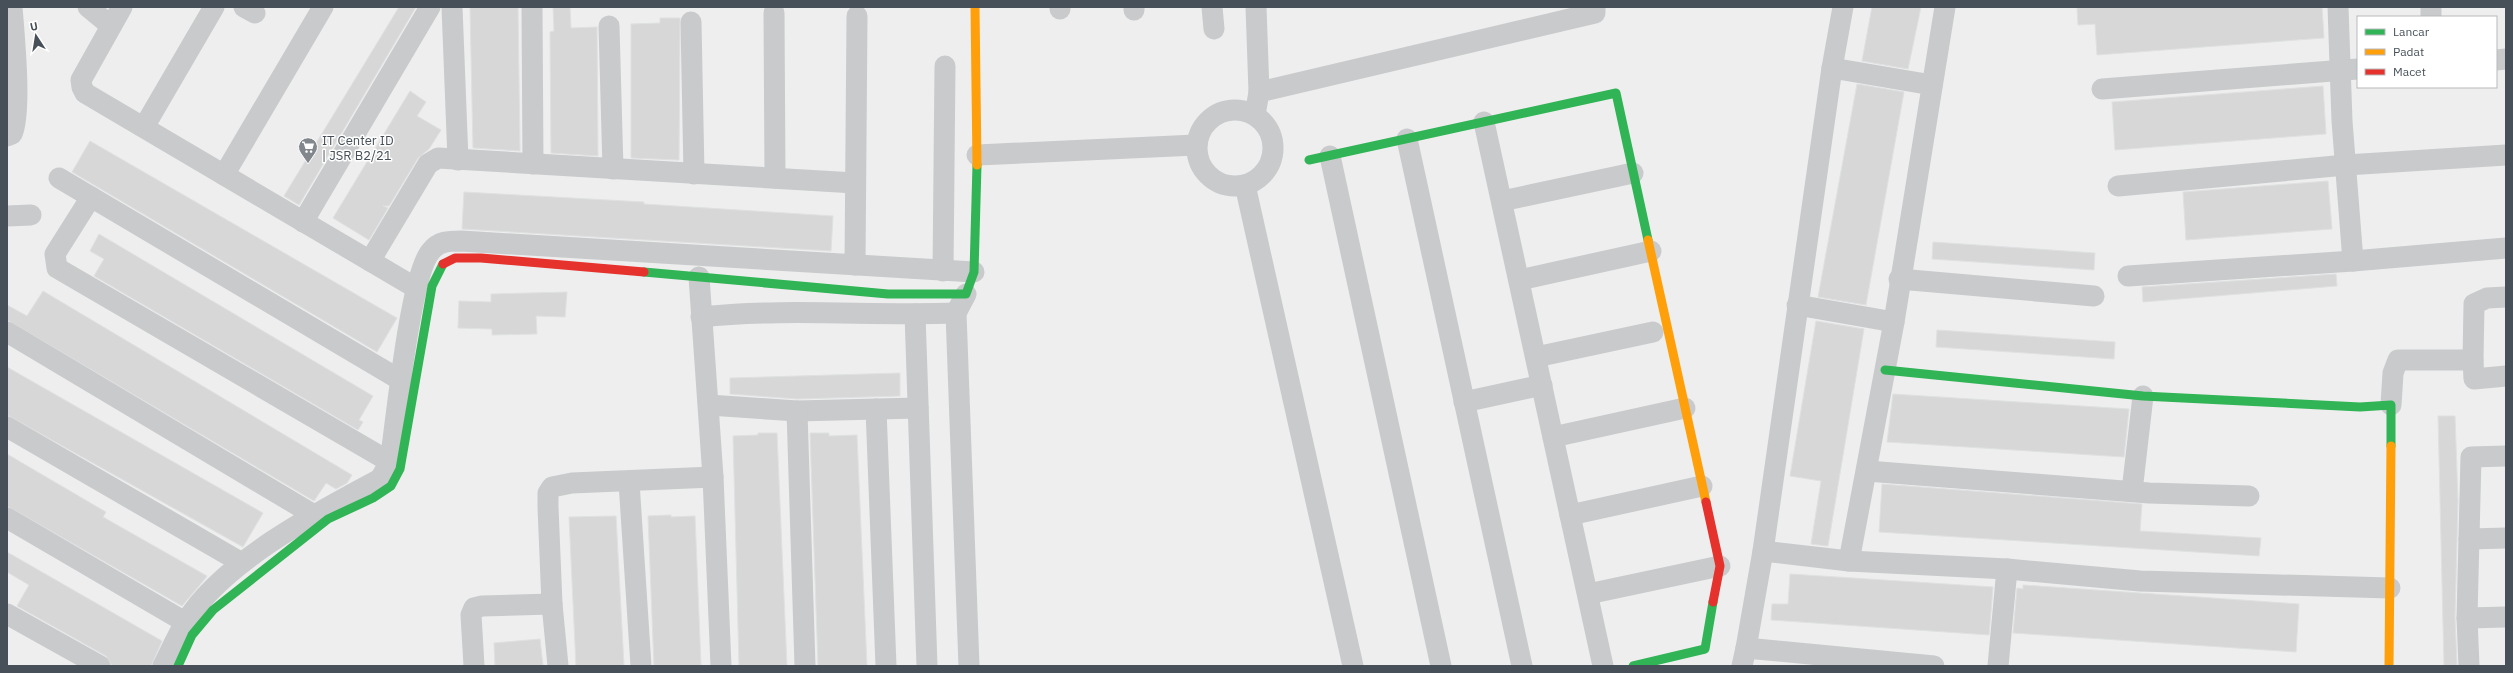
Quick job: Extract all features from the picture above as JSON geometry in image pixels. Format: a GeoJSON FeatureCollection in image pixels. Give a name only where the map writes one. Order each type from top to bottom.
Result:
{"type":"FeatureCollection","features":[{"type":"Feature","properties":{"kind":"street"},"geometry":{"type":"LineString","coordinates":[[7,136],[12,134],[14,129],[11,54],[12,7]]}},
{"type":"Feature","properties":{"kind":"street"},"geometry":{"type":"LineString","coordinates":[[88,7],[111,26]]}},
{"type":"Feature","properties":{"kind":"street"},"geometry":{"type":"LineString","coordinates":[[122,7],[81,80],[85,93],[416,288]]}},
{"type":"Feature","properties":{"kind":"street"},"geometry":{"type":"LineString","coordinates":[[144,128],[214,7]]}},
{"type":"Feature","properties":{"kind":"street"},"geometry":{"type":"LineString","coordinates":[[224,175],[323,7]]}},
{"type":"Feature","properties":{"kind":"street"},"geometry":{"type":"LineString","coordinates":[[303,222],[430,7]]}},
{"type":"Feature","properties":{"kind":"street"},"geometry":{"type":"LineString","coordinates":[[452,7],[458,160]]}},
{"type":"Feature","properties":{"kind":"street"},"geometry":{"type":"LineString","coordinates":[[532,7],[533,164]]}},
{"type":"Feature","properties":{"kind":"street"},"geometry":{"type":"LineString","coordinates":[[969,666],[956,313],[966,294],[974,272],[976,155],[975,7]]}},
{"type":"Feature","properties":{"kind":"street"},"geometry":{"type":"LineString","coordinates":[[1212,7],[1214,29]]}},
{"type":"Feature","properties":{"kind":"street"},"geometry":{"type":"LineString","coordinates":[[1255,114],[1259,92],[1256,7]]}},
{"type":"Feature","properties":{"kind":"street"},"geometry":{"type":"LineString","coordinates":[[1259,92],[1595,13],[1595,7]]}},
{"type":"Feature","properties":{"kind":"street"},"geometry":{"type":"LineString","coordinates":[[1844,7],[1832,68],[1763,551],[1744,657],[1934,666]]}},
{"type":"Feature","properties":{"kind":"street"},"geometry":{"type":"LineString","coordinates":[[1849,562],[1894,322],[1899,279],[1945,7]]}},
{"type":"Feature","properties":{"kind":"street"},"geometry":{"type":"LineString","coordinates":[[2338,7],[2348,70],[2346,166],[2353,261]]}},
{"type":"Feature","properties":{"kind":"street"},"geometry":{"type":"LineString","coordinates":[[774,13],[775,178]]}},
{"type":"Feature","properties":{"kind":"street"},"geometry":{"type":"LineString","coordinates":[[855,265],[857,16]]}},
{"type":"Feature","properties":{"kind":"street"},"geometry":{"type":"LineString","coordinates":[[691,22],[694,174]]}},
{"type":"Feature","properties":{"kind":"street"},"geometry":{"type":"LineString","coordinates":[[609,26],[613,169]]}},
{"type":"Feature","properties":{"kind":"street"},"geometry":{"type":"LineString","coordinates":[[943,271],[945,66]]}},
{"type":"Feature","properties":{"kind":"street"},"geometry":{"type":"LineString","coordinates":[[1832,68],[1932,85]]}},
{"type":"Feature","properties":{"kind":"street"},"geometry":{"type":"LineString","coordinates":[[2102,89],[2348,70]]}},
{"type":"Feature","properties":{"kind":"street"},"geometry":{"type":"LineString","coordinates":[[1309,160],[1616,93],[1720,566],[1705,649],[1633,666]]}},
{"type":"Feature","properties":{"kind":"street"},"geometry":{"type":"LineString","coordinates":[[1233,109],[1255,114],[1270,131],[1273,153],[1264,173],[1245,185],[1235,186],[1215,180],[1201,165],[1196,145],[1199,134],[1212,117],[1233,109]]}},
{"type":"Feature","properties":{"kind":"street"},"geometry":{"type":"LineString","coordinates":[[1484,122],[1603,666]]}},
{"type":"Feature","properties":{"kind":"street"},"geometry":{"type":"LineString","coordinates":[[1406,139],[1522,666]]}},
{"type":"Feature","properties":{"kind":"street"},"geometry":{"type":"LineString","coordinates":[[976,155],[1196,145]]}},
{"type":"Feature","properties":{"kind":"street"},"geometry":{"type":"LineString","coordinates":[[2118,186],[2346,166],[2506,155]]}},
{"type":"Feature","properties":{"kind":"street"},"geometry":{"type":"LineString","coordinates":[[1330,156],[1441,666]]}},
{"type":"Feature","properties":{"kind":"street"},"geometry":{"type":"LineString","coordinates":[[370,261],[430,161],[438,158],[855,183]]}},
{"type":"Feature","properties":{"kind":"street"},"geometry":{"type":"LineString","coordinates":[[1502,201],[1633,173]]}},
{"type":"Feature","properties":{"kind":"street"},"geometry":{"type":"LineString","coordinates":[[59,178],[402,381]]}},
{"type":"Feature","properties":{"kind":"street"},"geometry":{"type":"LineString","coordinates":[[1245,185],[1353,666]]}},
{"type":"Feature","properties":{"kind":"street"},"geometry":{"type":"LineString","coordinates":[[91,197],[54,254],[57,268],[390,462]]}},
{"type":"Feature","properties":{"kind":"street"},"geometry":{"type":"LineString","coordinates":[[7,216],[31,215]]}},
{"type":"Feature","properties":{"kind":"street"},"geometry":{"type":"LineString","coordinates":[[163,666],[186,622],[223,578],[242,563],[314,515],[380,478],[390,462],[416,288],[425,260],[438,245],[445,241],[974,272]]}},
{"type":"Feature","properties":{"kind":"street"},"geometry":{"type":"LineString","coordinates":[[2128,276],[2353,261],[2506,248]]}},
{"type":"Feature","properties":{"kind":"street"},"geometry":{"type":"LineString","coordinates":[[1519,280],[1651,251]]}},
{"type":"Feature","properties":{"kind":"street"},"geometry":{"type":"LineString","coordinates":[[178,666],[192,635],[213,610],[241,586],[328,519],[373,498],[391,486],[400,469],[435,273],[444,262],[457,257],[481,258],[888,294],[966,294]]}},
{"type":"Feature","properties":{"kind":"street"},"geometry":{"type":"LineString","coordinates":[[699,277],[709,405],[721,666]]}},
{"type":"Feature","properties":{"kind":"street"},"geometry":{"type":"LineString","coordinates":[[1899,279],[2094,296]]}},
{"type":"Feature","properties":{"kind":"street"},"geometry":{"type":"LineString","coordinates":[[2506,297],[2487,298],[2474,304],[2473,360],[2474,379],[2506,376]]}},
{"type":"Feature","properties":{"kind":"street"},"geometry":{"type":"LineString","coordinates":[[1797,305],[1894,322]]}},
{"type":"Feature","properties":{"kind":"street"},"geometry":{"type":"LineString","coordinates":[[702,317],[754,314],[956,313]]}},
{"type":"Feature","properties":{"kind":"street"},"geometry":{"type":"LineString","coordinates":[[915,314],[928,666]]}},
{"type":"Feature","properties":{"kind":"street"},"geometry":{"type":"LineString","coordinates":[[7,332],[314,515]]}},
{"type":"Feature","properties":{"kind":"street"},"geometry":{"type":"LineString","coordinates":[[1536,357],[1653,332]]}},
{"type":"Feature","properties":{"kind":"street"},"geometry":{"type":"LineString","coordinates":[[2390,666],[2391,405],[2393,373],[2398,360],[2473,360]]}},
{"type":"Feature","properties":{"kind":"street"},"geometry":{"type":"LineString","coordinates":[[1885,370],[2143,396],[2360,407],[2391,405]]}},
{"type":"Feature","properties":{"kind":"street"},"geometry":{"type":"LineString","coordinates":[[1464,402],[1542,385]]}},
{"type":"Feature","properties":{"kind":"street"},"geometry":{"type":"LineString","coordinates":[[2132,491],[2143,396]]}},
{"type":"Feature","properties":{"kind":"street"},"geometry":{"type":"LineString","coordinates":[[709,405],[796,411],[918,408]]}},
{"type":"Feature","properties":{"kind":"street"},"geometry":{"type":"LineString","coordinates":[[1553,437],[1685,408]]}},
{"type":"Feature","properties":{"kind":"street"},"geometry":{"type":"LineString","coordinates":[[876,409],[886,666]]}},
{"type":"Feature","properties":{"kind":"street"},"geometry":{"type":"LineString","coordinates":[[796,411],[805,666]]}},
{"type":"Feature","properties":{"kind":"street"},"geometry":{"type":"LineString","coordinates":[[7,427],[242,563]]}},
{"type":"Feature","properties":{"kind":"street"},"geometry":{"type":"LineString","coordinates":[[2469,666],[2467,618],[2471,457],[2506,456]]}},
{"type":"Feature","properties":{"kind":"street"},"geometry":{"type":"LineString","coordinates":[[1867,471],[2132,491],[2249,496]]}},
{"type":"Feature","properties":{"kind":"street"},"geometry":{"type":"LineString","coordinates":[[558,666],[552,604],[548,493],[552,487],[561,484],[713,478]]}},
{"type":"Feature","properties":{"kind":"street"},"geometry":{"type":"LineString","coordinates":[[630,482],[641,666]]}},
{"type":"Feature","properties":{"kind":"street"},"geometry":{"type":"LineString","coordinates":[[1570,515],[1702,486]]}},
{"type":"Feature","properties":{"kind":"street"},"geometry":{"type":"LineString","coordinates":[[7,518],[186,622]]}},
{"type":"Feature","properties":{"kind":"street"},"geometry":{"type":"LineString","coordinates":[[2469,539],[2506,538]]}},
{"type":"Feature","properties":{"kind":"street"},"geometry":{"type":"LineString","coordinates":[[1763,551],[1849,562],[2007,569],[2140,581],[2390,588]]}},
{"type":"Feature","properties":{"kind":"street"},"geometry":{"type":"LineString","coordinates":[[1588,594],[1720,566]]}},
{"type":"Feature","properties":{"kind":"street"},"geometry":{"type":"LineString","coordinates":[[1998,666],[2007,569]]}},
{"type":"Feature","properties":{"kind":"street"},"geometry":{"type":"LineString","coordinates":[[474,666],[471,615],[474,608],[482,606],[552,604]]}},
{"type":"Feature","properties":{"kind":"street"},"geometry":{"type":"LineString","coordinates":[[7,614],[100,666]]}},
{"type":"Feature","properties":{"kind":"street"},"geometry":{"type":"LineString","coordinates":[[2467,618],[2506,617]]}},
{"type":"Feature","properties":{"kind":"building"},"geometry":{"type":"Polygon","coordinates":[[[399,7],[416,7],[299,205],[284,196],[399,7]]]}},
{"type":"Feature","properties":{"kind":"building"},"geometry":{"type":"Polygon","coordinates":[[[470,7],[518,7],[520,151],[473,148],[470,7]]]}},
{"type":"Feature","properties":{"kind":"building"},"geometry":{"type":"Polygon","coordinates":[[[553,7],[570,7],[571,28],[597,27],[598,156],[551,153],[550,32],[554,31],[553,7]]]}},
{"type":"Feature","properties":{"kind":"building"},"geometry":{"type":"Polygon","coordinates":[[[1872,7],[1921,7],[1908,69],[1862,61],[1872,7]]]}},
{"type":"Feature","properties":{"kind":"building"},"geometry":{"type":"Polygon","coordinates":[[[2322,7],[2324,38],[2097,55],[2095,24],[2078,25],[2077,8],[2322,7]]]}},
{"type":"Feature","properties":{"kind":"building"},"geometry":{"type":"Polygon","coordinates":[[[660,18],[680,18],[679,160],[631,158],[631,24],[660,23],[660,18]]]}},
{"type":"Feature","properties":{"kind":"building"},"geometry":{"type":"Polygon","coordinates":[[[1857,84],[1904,92],[1866,305],[1818,297],[1857,84]]]}},
{"type":"Feature","properties":{"kind":"building"},"geometry":{"type":"Polygon","coordinates":[[[2323,86],[2326,134],[2115,150],[2112,102],[2323,86]]]}},
{"type":"Feature","properties":{"kind":"building"},"geometry":{"type":"Polygon","coordinates":[[[410,91],[426,102],[417,116],[441,130],[429,149],[418,158],[389,206],[383,206],[388,208],[369,240],[333,218],[410,91]]]}},
{"type":"Feature","properties":{"kind":"building"},"geometry":{"type":"Polygon","coordinates":[[[90,141],[397,318],[377,352],[72,172],[90,141]]]}},
{"type":"Feature","properties":{"kind":"building"},"geometry":{"type":"Polygon","coordinates":[[[2328,181],[2332,229],[2186,240],[2183,192],[2328,181]]]}},
{"type":"Feature","properties":{"kind":"building"},"geometry":{"type":"Polygon","coordinates":[[[464,192],[644,202],[644,204],[833,216],[831,251],[462,229],[464,192]]]}},
{"type":"Feature","properties":{"kind":"building"},"geometry":{"type":"Polygon","coordinates":[[[99,234],[373,396],[359,420],[363,422],[358,430],[94,276],[104,259],[90,251],[99,234]]]}},
{"type":"Feature","properties":{"kind":"building"},"geometry":{"type":"Polygon","coordinates":[[[1933,242],[2095,253],[2094,270],[1932,259],[1933,242]]]}},
{"type":"Feature","properties":{"kind":"building"},"geometry":{"type":"Polygon","coordinates":[[[2336,274],[2337,286],[2143,302],[2142,287],[2336,274]]]}},
{"type":"Feature","properties":{"kind":"building"},"geometry":{"type":"Polygon","coordinates":[[[43,291],[352,475],[347,483],[336,489],[326,483],[314,501],[7,320],[7,305],[27,316],[43,291]]]}},
{"type":"Feature","properties":{"kind":"building"},"geometry":{"type":"Polygon","coordinates":[[[567,292],[565,317],[536,316],[537,334],[492,335],[492,329],[458,328],[459,301],[491,302],[491,294],[567,292]]]}},
{"type":"Feature","properties":{"kind":"building"},"geometry":{"type":"Polygon","coordinates":[[[1816,321],[1864,329],[1828,546],[1811,544],[1821,481],[1790,476],[1816,321]]]}},
{"type":"Feature","properties":{"kind":"building"},"geometry":{"type":"Polygon","coordinates":[[[1937,330],[2115,342],[2114,359],[1936,347],[1937,330]]]}},
{"type":"Feature","properties":{"kind":"building"},"geometry":{"type":"Polygon","coordinates":[[[7,367],[263,513],[243,547],[7,415],[7,367]]]}},
{"type":"Feature","properties":{"kind":"building"},"geometry":{"type":"Polygon","coordinates":[[[900,373],[900,396],[797,399],[730,394],[730,378],[900,373]]]}},
{"type":"Feature","properties":{"kind":"building"},"geometry":{"type":"Polygon","coordinates":[[[1893,394],[2129,409],[2124,457],[1887,442],[1893,394]]]}},
{"type":"Feature","properties":{"kind":"building"},"geometry":{"type":"Polygon","coordinates":[[[2438,416],[2455,416],[2458,501],[2455,618],[2457,666],[2444,666],[2438,416]]]}},
{"type":"Feature","properties":{"kind":"building"},"geometry":{"type":"Polygon","coordinates":[[[758,433],[777,433],[787,666],[739,666],[733,436],[758,435],[758,433]]]}},
{"type":"Feature","properties":{"kind":"building"},"geometry":{"type":"Polygon","coordinates":[[[810,433],[829,433],[829,436],[857,435],[867,666],[818,666],[810,433]]]}},
{"type":"Feature","properties":{"kind":"building"},"geometry":{"type":"Polygon","coordinates":[[[7,454],[106,512],[103,517],[207,576],[182,606],[7,506],[7,454]]]}},
{"type":"Feature","properties":{"kind":"building"},"geometry":{"type":"Polygon","coordinates":[[[1882,484],[2142,504],[2140,531],[2261,538],[2259,556],[1879,532],[1882,484]]]}},
{"type":"Feature","properties":{"kind":"building"},"geometry":{"type":"Polygon","coordinates":[[[671,515],[671,517],[695,516],[701,666],[654,666],[648,516],[671,515]]]}},
{"type":"Feature","properties":{"kind":"building"},"geometry":{"type":"Polygon","coordinates":[[[616,516],[624,666],[576,666],[569,517],[616,516]]]}},
{"type":"Feature","properties":{"kind":"building"},"geometry":{"type":"Polygon","coordinates":[[[7,552],[162,641],[151,666],[112,666],[106,656],[17,606],[29,585],[7,572],[7,552]]]}},
{"type":"Feature","properties":{"kind":"building"},"geometry":{"type":"Polygon","coordinates":[[[1790,574],[1993,587],[1989,635],[1771,620],[1772,604],[1788,604],[1790,574]]]}},
{"type":"Feature","properties":{"kind":"building"},"geometry":{"type":"Polygon","coordinates":[[[2023,585],[2299,604],[2296,652],[2013,633],[2017,588],[2023,589],[2023,585]]]}},
{"type":"Feature","properties":{"kind":"building"},"geometry":{"type":"Polygon","coordinates":[[[540,639],[543,666],[495,666],[494,643],[540,639]]]}},
{"type":"Feature","properties":{"kind":"traffic: fast"},"geometry":{"type":"LineString","coordinates":[[1309,160],[1616,93],[1648,240]]}},
{"type":"Feature","properties":{"kind":"traffic: fast"},"geometry":{"type":"LineString","coordinates":[[644,272],[888,294],[966,294],[974,272],[977,165]]}},
{"type":"Feature","properties":{"kind":"traffic: fast"},"geometry":{"type":"LineString","coordinates":[[178,666],[192,635],[213,610],[328,519],[373,498],[391,486],[400,469],[432,286],[443,264]]}},
{"type":"Feature","properties":{"kind":"traffic: fast"},"geometry":{"type":"LineString","coordinates":[[1885,370],[2143,396],[2360,407],[2391,405],[2391,446]]}},
{"type":"Feature","properties":{"kind":"traffic: fast"},"geometry":{"type":"LineString","coordinates":[[1633,666],[1705,649],[1713,602]]}},
{"type":"Feature","properties":{"kind":"traffic: slow"},"geometry":{"type":"LineString","coordinates":[[975,7],[977,165]]}},
{"type":"Feature","properties":{"kind":"traffic: slow"},"geometry":{"type":"LineString","coordinates":[[1648,240],[1706,502]]}},
{"type":"Feature","properties":{"kind":"traffic: slow"},"geometry":{"type":"LineString","coordinates":[[2389,666],[2391,446]]}},
{"type":"Feature","properties":{"kind":"traffic: jam"},"geometry":{"type":"LineString","coordinates":[[443,264],[455,258],[481,258],[644,272]]}},
{"type":"Feature","properties":{"kind":"traffic: jam"},"geometry":{"type":"LineString","coordinates":[[1706,502],[1720,566],[1713,602]]}},
{"type":"Feature","properties":{"kind":"place","name":"IT Center ID | JSR B2/21"},"geometry":{"type":"Point","coordinates":[308,164]}}]}
